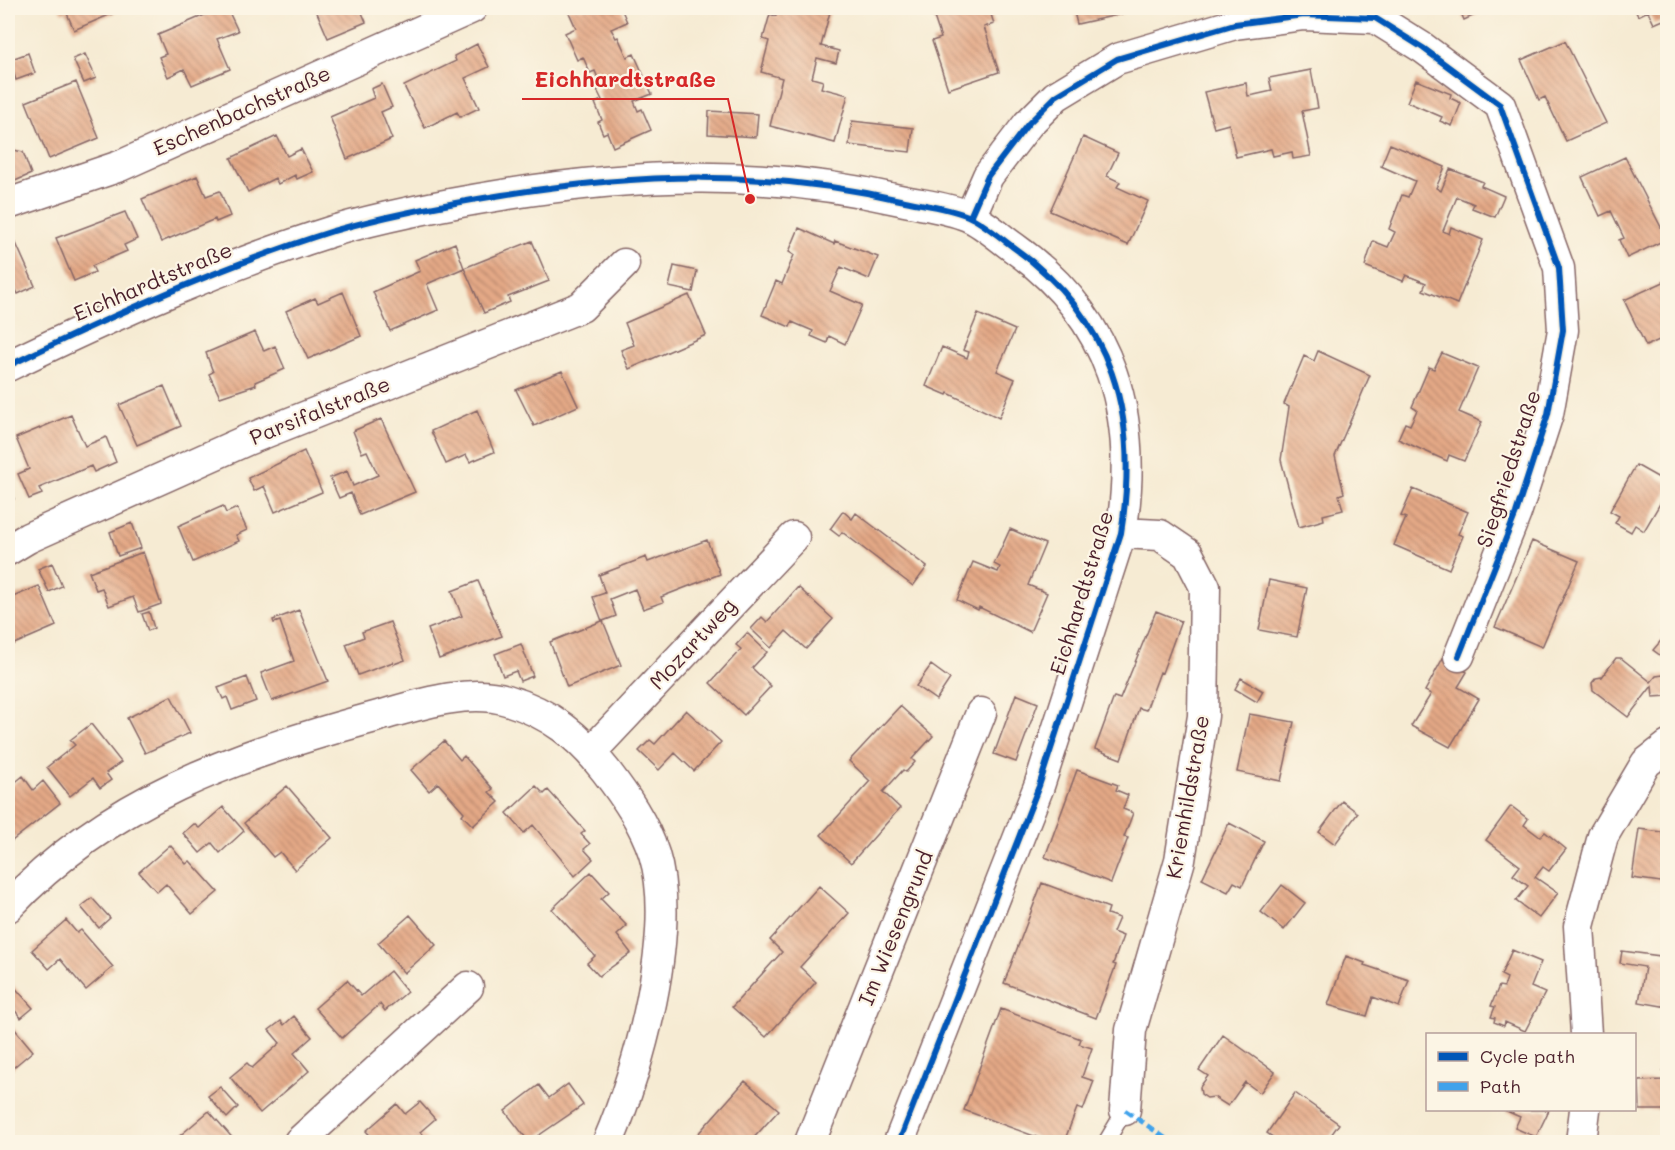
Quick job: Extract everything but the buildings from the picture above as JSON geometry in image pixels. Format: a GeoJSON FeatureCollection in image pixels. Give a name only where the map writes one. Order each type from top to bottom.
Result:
{"type":"FeatureCollection","features":[{"type":"Feature","properties":{"kind":"street","name":"Eschenbachstraße"},"geometry":{"type":"LineString","coordinates":[[8,204],[120,166],[472,8]]}},
{"type":"Feature","properties":{"kind":"street","name":"Siegfriedstraße"},"geometry":{"type":"LineString","coordinates":[[970,216],[988,176],[1028,124],[1056,96],[1117,59],[1235,24],[1304,15],[1375,18],[1423,48],[1500,105],[1559,268],[1563,330],[1548,414],[1516,513],[1459,656]]}},
{"type":"Feature","properties":{"kind":"street","name":"Eichhardtstraße"},"geometry":{"type":"LineString","coordinates":[[8,366],[67,337],[246,261],[324,234],[435,206],[607,181],[705,176],[788,180],[858,190],[970,216],[1033,262],[1076,304],[1103,349],[1119,395],[1126,447],[1126,500],[1121,533],[1039,786],[899,1143]]}},
{"type":"Feature","properties":{"kind":"street","name":"Parsifalstraße"},"geometry":{"type":"LineString","coordinates":[[8,550],[28,538],[247,440],[581,307],[624,264]]}},
{"type":"Feature","properties":{"kind":"street","name":"Kriemhildstraße"},"geometry":{"type":"LineString","coordinates":[[1121,533],[1160,535],[1188,554],[1204,587],[1203,716],[1180,860],[1131,1030],[1125,1110]]}},
{"type":"Feature","properties":{"kind":"street","name":"Mozartweg"},"geometry":{"type":"LineString","coordinates":[[591,752],[794,537]]}},
{"type":"Feature","properties":{"kind":"street"},"geometry":{"type":"LineString","coordinates":[[8,907],[28,885],[108,823],[189,778],[276,745],[449,697],[505,699],[557,722],[591,752],[629,801],[654,855],[662,903],[654,983],[634,1068],[608,1143]]}},
{"type":"Feature","properties":{"kind":"street","name":"Im Wiesengrund"},"geometry":{"type":"LineString","coordinates":[[810,1143],[981,713]]}},
{"type":"Feature","properties":{"kind":"street"},"geometry":{"type":"LineString","coordinates":[[1586,1033],[1579,926],[1603,836],[1646,764],[1668,746]]}},
{"type":"Feature","properties":{"kind":"street"},"geometry":{"type":"LineString","coordinates":[[299,1143],[468,987]]}},
{"type":"Feature","properties":{"kind":"street"},"geometry":{"type":"LineString","coordinates":[[1581,1143],[1585,1111]]}},
{"type":"Feature","properties":{"kind":"lane"},"geometry":{"type":"LineString","coordinates":[[1106,1143],[1125,1110]]}},
{"type":"Feature","properties":{"kind":"marked path"},"geometry":{"type":"LineString","coordinates":[[1125,1110],[1171,1142]]}},
{"type":"Feature","properties":{"kind":"cycle path"},"geometry":{"type":"LineString","coordinates":[[970,217],[988,176],[1028,124],[1056,96],[1117,59],[1235,24],[1304,15],[1375,18],[1423,48],[1500,105],[1559,268],[1563,330],[1548,414],[1516,513],[1459,656]]}},
{"type":"Feature","properties":{"kind":"cycle path"},"geometry":{"type":"LineString","coordinates":[[8,366],[168,292],[333,231],[460,202],[603,182],[702,178],[751,179],[850,190],[943,208],[980,222],[1047,275],[1075,305],[1096,338],[1112,373],[1122,410],[1126,449],[1126,490],[1121,533],[1039,786],[899,1142]]}},
{"type":"Feature","properties":{"kind":"place","name":"Eichhardtstraße"},"geometry":{"type":"Point","coordinates":[750,199]}}]}
